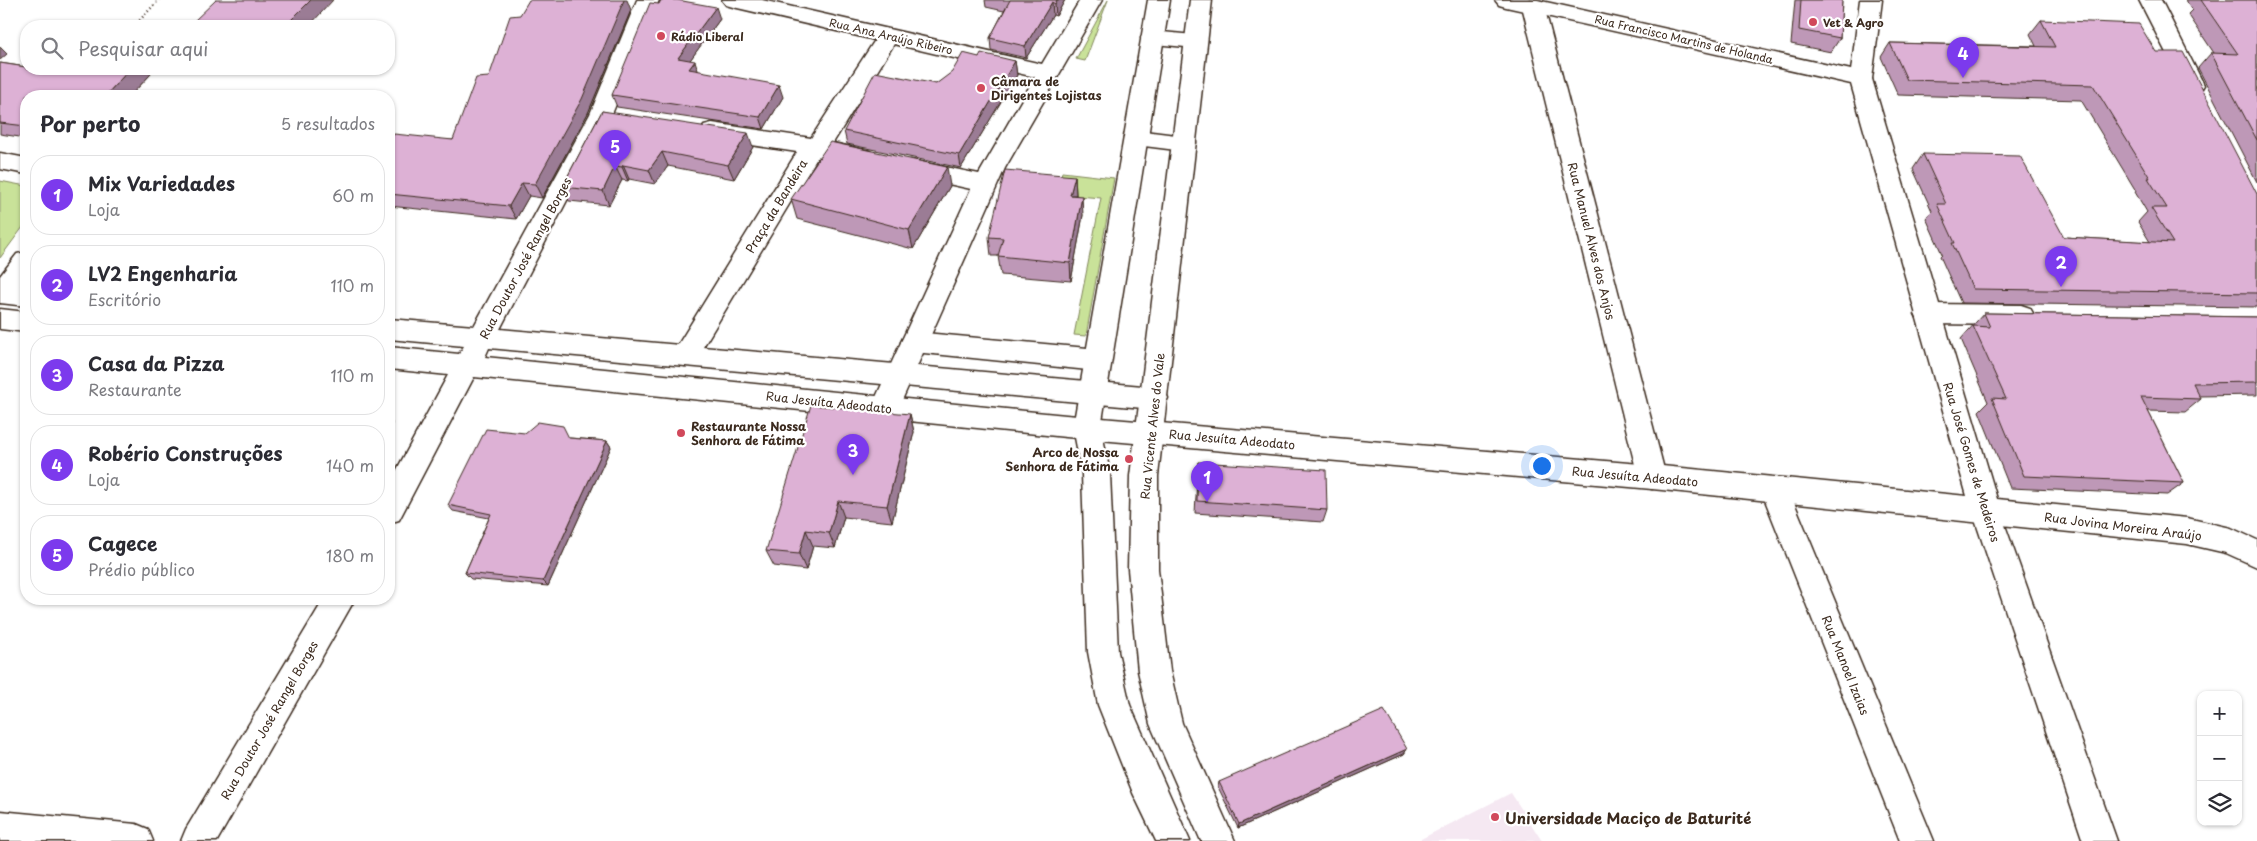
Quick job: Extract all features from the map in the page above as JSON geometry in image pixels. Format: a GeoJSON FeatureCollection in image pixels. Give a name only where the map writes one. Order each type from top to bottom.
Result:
{"type":"FeatureCollection","features":[{"type":"Feature","properties":{"kind":"street","name":"Rua Doutor José Rangel Borges"},"geometry":{"type":"LineString","coordinates":[[395,500],[601,114],[648,0]]}},
{"type":"Feature","properties":{"kind":"street","name":"Rua Ana Araújo Ribeiro"},"geometry":{"type":"LineString","coordinates":[[733,0],[1048,73]]}},
{"type":"Feature","properties":{"kind":"street"},"geometry":{"type":"LineString","coordinates":[[885,408],[986,184],[1091,0]]}},
{"type":"Feature","properties":{"kind":"street"},"geometry":{"type":"LineString","coordinates":[[1159,0],[1087,428],[1096,474],[1103,652],[1114,705],[1145,781],[1173,841]]}},
{"type":"Feature","properties":{"kind":"street","name":"Rua Vicente Alves do Vale"},"geometry":{"type":"LineString","coordinates":[[1201,0],[1144,476],[1143,569],[1154,671],[1166,724],[1218,841]]}},
{"type":"Feature","properties":{"kind":"street","name":"Rua Francisco Martins de Holanda"},"geometry":{"type":"LineString","coordinates":[[1506,0],[1861,79]]}},
{"type":"Feature","properties":{"kind":"street"},"geometry":{"type":"LineString","coordinates":[[1861,79],[1871,0]]}},
{"type":"Feature","properties":{"kind":"street"},"geometry":{"type":"LineString","coordinates":[[2150,0],[2203,105]]}},
{"type":"Feature","properties":{"kind":"street","name":"Rua Manuel Alves dos Anjos"},"geometry":{"type":"LineString","coordinates":[[1533,6],[1652,477]]}},
{"type":"Feature","properties":{"kind":"street","name":"Praça da Bandeira"},"geometry":{"type":"LineString","coordinates":[[685,355],[809,152],[821,143],[888,36]]}},
{"type":"Feature","properties":{"kind":"street"},"geometry":{"type":"LineString","coordinates":[[1152,38],[1196,41]]}},
{"type":"Feature","properties":{"kind":"street","name":"Rua José Gomes de Medeiros"},"geometry":{"type":"LineString","coordinates":[[1861,79],[1986,511],[2100,841]]}},
{"type":"Feature","properties":{"kind":"street"},"geometry":{"type":"LineString","coordinates":[[601,114],[625,118]]}},
{"type":"Feature","properties":{"kind":"street"},"geometry":{"type":"LineString","coordinates":[[692,128],[815,147],[986,184]]}},
{"type":"Feature","properties":{"kind":"street"},"geometry":{"type":"LineString","coordinates":[[1136,138],[1184,143]]}},
{"type":"Feature","properties":{"kind":"street"},"geometry":{"type":"LineString","coordinates":[[0,161],[20,165]]}},
{"type":"Feature","properties":{"kind":"street"},"geometry":{"type":"LineString","coordinates":[[0,294],[20,269]]}},
{"type":"Feature","properties":{"kind":"street"},"geometry":{"type":"LineString","coordinates":[[0,294],[20,296]]}},
{"type":"Feature","properties":{"kind":"street"},"geometry":{"type":"LineString","coordinates":[[1928,314],[2048,316]]}},
{"type":"Feature","properties":{"kind":"street"},"geometry":{"type":"LineString","coordinates":[[0,319],[20,321]]}},
{"type":"Feature","properties":{"kind":"street"},"geometry":{"type":"LineString","coordinates":[[395,330],[1154,398]]}},
{"type":"Feature","properties":{"kind":"street"},"geometry":{"type":"LineString","coordinates":[[914,342],[1098,360]]}},
{"type":"Feature","properties":{"kind":"street","name":"Rua Jesuíta Adeodato"},"geometry":{"type":"LineString","coordinates":[[395,359],[1087,428],[1652,477],[1986,511]]}},
{"type":"Feature","properties":{"kind":"street","name":"Rua Manoel Izaias"},"geometry":{"type":"LineString","coordinates":[[1775,490],[1917,841]]}},
{"type":"Feature","properties":{"kind":"street","name":"Rua Jovina Moreira Araújo"},"geometry":{"type":"LineString","coordinates":[[1986,511],[2186,531],[2231,541],[2257,554]]}},
{"type":"Feature","properties":{"kind":"street","name":"Rua Doutor José Rangel Borges"},"geometry":{"type":"LineString","coordinates":[[198,841],[336,605]]}},
{"type":"Feature","properties":{"kind":"street"},"geometry":{"type":"LineString","coordinates":[[0,828],[136,841]]}},
{"type":"Feature","properties":{"kind":"path"},"geometry":{"type":"LineString","coordinates":[[140,20],[159,0]]}},
{"type":"Feature","properties":{"kind":"shaded area","name":"Universidade Maciço de Baturité"},"geometry":{"type":"Polygon","coordinates":[[[1511,793],[1542,841],[1417,841],[1511,793]]]}},
{"type":"Feature","properties":{"kind":"green space"},"geometry":{"type":"Polygon","coordinates":[[[1108,0],[1085,61],[1076,59],[1108,0]]]}},
{"type":"Feature","properties":{"kind":"green space"},"geometry":{"type":"Polygon","coordinates":[[[1062,172],[1114,178],[1086,336],[1074,335],[1101,198],[1055,194],[1062,172]]]}},
{"type":"Feature","properties":{"kind":"green space"},"geometry":{"type":"Polygon","coordinates":[[[0,181],[20,185],[20,231],[0,258],[0,181]]]}},
{"type":"Feature","properties":{"kind":"building"},"geometry":{"type":"Polygon","coordinates":[[[216,0],[311,0],[291,20],[195,20],[216,0]]]}},
{"type":"Feature","properties":{"kind":"building"},"geometry":{"type":"Polygon","coordinates":[[[529,0],[624,0],[582,99],[535,184],[522,183],[509,206],[395,195],[395,134],[453,140],[476,78],[489,77],[510,16],[520,15],[529,0]]]}},
{"type":"Feature","properties":{"kind":"building"},"geometry":{"type":"Polygon","coordinates":[[[661,0],[677,0],[716,7],[678,58],[695,61],[689,69],[779,85],[760,117],[612,95],[650,3],[659,4],[661,0]]]}},
{"type":"Feature","properties":{"kind":"building"},"geometry":{"type":"Polygon","coordinates":[[[1010,0],[1057,0],[1055,4],[1052,2],[1025,46],[990,38],[1010,0]]]}},
{"type":"Feature","properties":{"kind":"building"},"geometry":{"type":"Polygon","coordinates":[[[1801,0],[1842,0],[1840,38],[1799,30],[1801,0]]]}},
{"type":"Feature","properties":{"kind":"building"},"geometry":{"type":"Polygon","coordinates":[[[2201,0],[2257,0],[2257,140],[2211,53],[2238,54],[2201,0]]]}},
{"type":"Feature","properties":{"kind":"building"},"geometry":{"type":"Polygon","coordinates":[[[2041,20],[2139,24],[2156,52],[2183,52],[2257,194],[2257,293],[1973,289],[1937,204],[1946,204],[1923,154],[2020,156],[2064,237],[2173,243],[2151,208],[2167,208],[2093,85],[1907,80],[1890,43],[2055,47],[2041,20]]]}},
{"type":"Feature","properties":{"kind":"building"},"geometry":{"type":"Polygon","coordinates":[[[963,53],[979,57],[981,53],[1015,61],[959,155],[844,131],[875,72],[936,84],[952,72],[963,53]]]}},
{"type":"Feature","properties":{"kind":"building"},"geometry":{"type":"Polygon","coordinates":[[[0,63],[20,66],[20,75],[124,75],[111,90],[20,90],[20,125],[0,123],[0,63]]]}},
{"type":"Feature","properties":{"kind":"building"},"geometry":{"type":"Polygon","coordinates":[[[602,111],[748,133],[728,165],[662,152],[649,170],[623,165],[622,167],[615,166],[603,191],[562,187],[602,111]]]}},
{"type":"Feature","properties":{"kind":"building"},"geometry":{"type":"Polygon","coordinates":[[[830,142],[947,167],[909,230],[791,199],[830,142]]]}},
{"type":"Feature","properties":{"kind":"building"},"geometry":{"type":"Polygon","coordinates":[[[1005,170],[1075,176],[1070,195],[1082,196],[1070,263],[998,256],[1003,238],[989,237],[1005,170]]]}},
{"type":"Feature","properties":{"kind":"building"},"geometry":{"type":"Polygon","coordinates":[[[1984,313],[2257,317],[2257,382],[2193,383],[2201,399],[2141,397],[2184,483],[2024,476],[1992,398],[2006,399],[1973,326],[1990,327],[1984,313]]]}},
{"type":"Feature","properties":{"kind":"building"},"geometry":{"type":"Polygon","coordinates":[[[811,405],[910,414],[887,506],[838,501],[829,533],[806,530],[799,554],[766,551],[811,405]]]}},
{"type":"Feature","properties":{"kind":"building"},"geometry":{"type":"Polygon","coordinates":[[[538,422],[563,426],[569,438],[607,441],[543,581],[465,573],[491,514],[448,505],[486,429],[525,433],[538,422]]]}},
{"type":"Feature","properties":{"kind":"building"},"geometry":{"type":"Polygon","coordinates":[[[1198,462],[1326,470],[1327,510],[1197,501],[1198,462]]]}},
{"type":"Feature","properties":{"kind":"building"},"geometry":{"type":"Polygon","coordinates":[[[1384,710],[1407,749],[1239,824],[1219,782],[1384,710]]]}},
{"type":"Feature","properties":{"kind":"place","name":"Vet & Agro"},"geometry":{"type":"Point","coordinates":[1813,22]}},
{"type":"Feature","properties":{"kind":"place","name":"Rádio Liberal"},"geometry":{"type":"Point","coordinates":[661,36]}},
{"type":"Feature","properties":{"kind":"place","name":"Robério Construções"},"geometry":{"type":"Point","coordinates":[1963,78]}},
{"type":"Feature","properties":{"kind":"place","name":"Câmara de Dirigentes Lojistas"},"geometry":{"type":"Point","coordinates":[981,88]}},
{"type":"Feature","properties":{"kind":"place","name":"Cagece"},"geometry":{"type":"Point","coordinates":[615,171]}},
{"type":"Feature","properties":{"kind":"place","name":"LV2 Engenharia"},"geometry":{"type":"Point","coordinates":[2061,287]}},
{"type":"Feature","properties":{"kind":"place","name":"Restaurante Nossa Senhora de Fátima"},"geometry":{"type":"Point","coordinates":[681,433]}},
{"type":"Feature","properties":{"kind":"place","name":"Arco de Nossa Senhora de Fátima"},"geometry":{"type":"Point","coordinates":[1129,459]}},
{"type":"Feature","properties":{"kind":"place","name":"Casa da Pizza"},"geometry":{"type":"Point","coordinates":[853,475]}},
{"type":"Feature","properties":{"kind":"place","name":"Mix Variedades"},"geometry":{"type":"Point","coordinates":[1207,502]}},
{"type":"Feature","properties":{"kind":"place","name":"Universidade Maciço de Baturité"},"geometry":{"type":"Point","coordinates":[1495,817]}}]}
